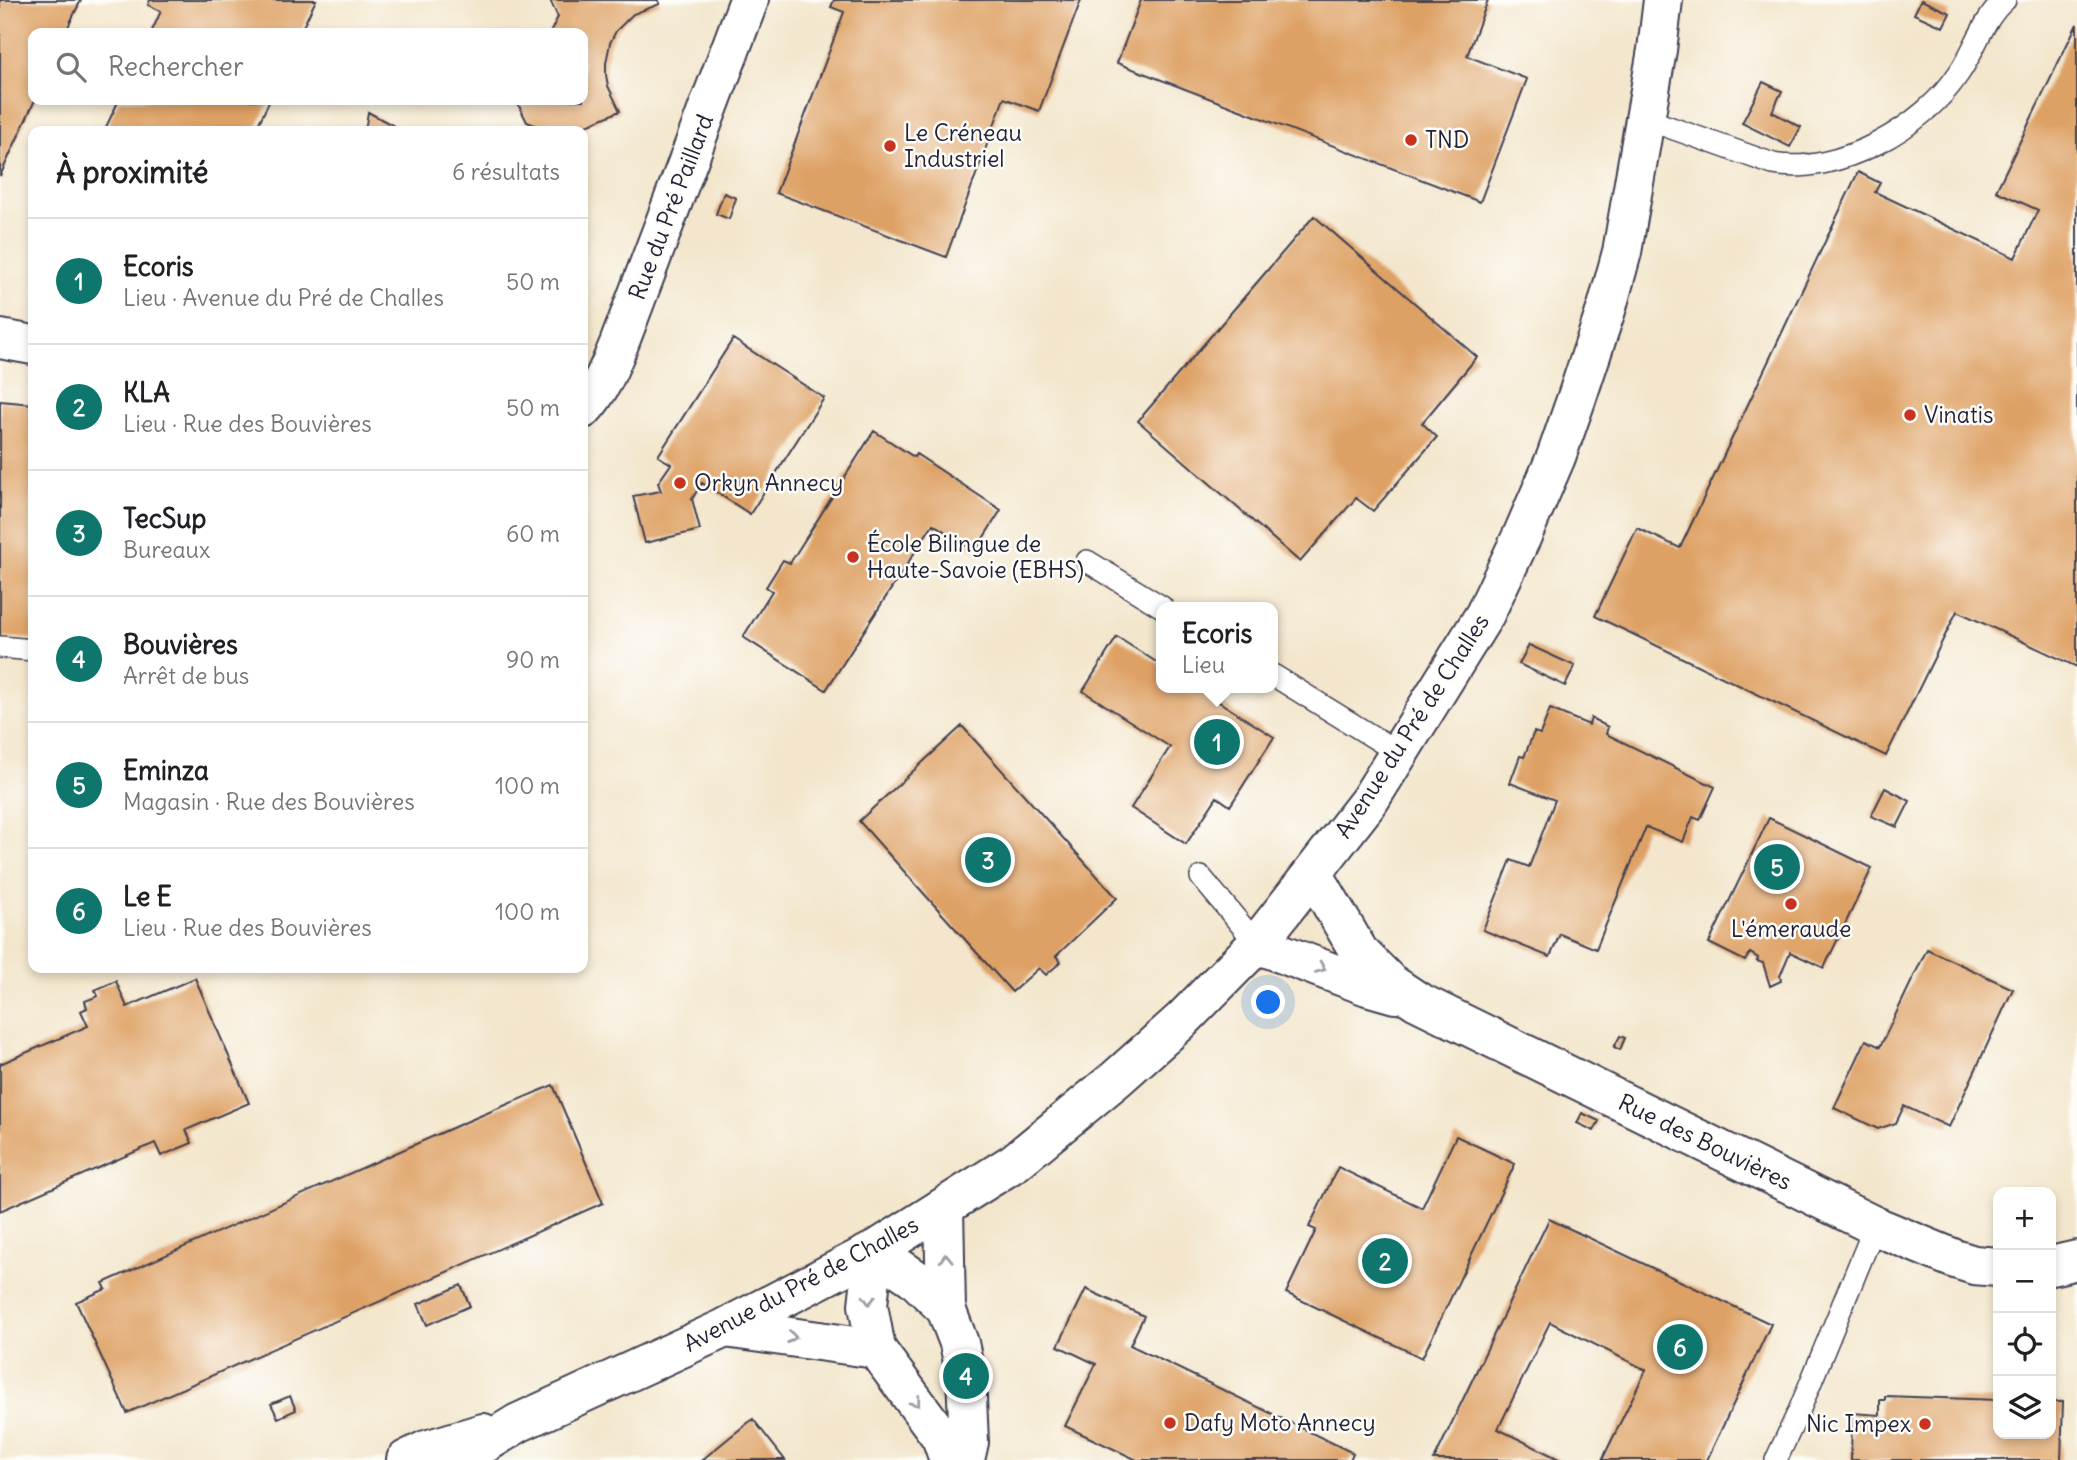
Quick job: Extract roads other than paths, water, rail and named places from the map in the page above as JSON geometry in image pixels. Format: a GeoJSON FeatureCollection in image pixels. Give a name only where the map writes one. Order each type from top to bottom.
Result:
{"type":"FeatureCollection","features":[{"type":"Feature","properties":{"kind":"street","name":"Rue du Pré Paillard"},"geometry":{"type":"LineString","coordinates":[[588,404],[605,379],[619,344],[749,0]]}},
{"type":"Feature","properties":{"kind":"street","name":"Avenue du Pré de Challes"},"geometry":{"type":"LineString","coordinates":[[458,1460],[519,1423],[725,1328],[874,1251],[1015,1162],[1116,1079],[1181,1021],[1257,944],[1369,801],[1485,614],[1556,457],[1607,307],[1622,252],[1646,119],[1663,0]]}},
{"type":"Feature","properties":{"kind":"street"},"geometry":{"type":"LineString","coordinates":[[0,339],[28,344]]}},
{"type":"Feature","properties":{"kind":"street","name":"Rue des Bouvières"},"geometry":{"type":"LineString","coordinates":[[1313,873],[1359,951],[1390,983],[1417,1000],[1875,1226],[1955,1259],[1974,1265],[1993,1267]]}},
{"type":"Feature","properties":{"kind":"street","name":"Rue des Bouvières"},"geometry":{"type":"LineString","coordinates":[[1257,944],[1367,986],[1417,1000]]}},
{"type":"Feature","properties":{"kind":"street"},"geometry":{"type":"LineString","coordinates":[[944,1207],[946,1309],[959,1343],[967,1376],[969,1443],[965,1460]]}},
{"type":"Feature","properties":{"kind":"street"},"geometry":{"type":"LineString","coordinates":[[946,1309],[914,1278],[874,1251],[868,1305],[876,1349],[942,1437],[949,1460]]}},
{"type":"Feature","properties":{"kind":"street"},"geometry":{"type":"LineString","coordinates":[[2056,1265],[2077,1261]]}},
{"type":"Feature","properties":{"kind":"street"},"geometry":{"type":"LineString","coordinates":[[725,1328],[876,1349]]}},
{"type":"Feature","properties":{"kind":"street","name":"Avenue du Pré de Challes"},"geometry":{"type":"LineString","coordinates":[[406,1460],[426,1450],[519,1423]]}},
{"type":"Feature","properties":{"kind":"lane"},"geometry":{"type":"LineString","coordinates":[[1646,119],[1773,164],[1790,167],[1835,161],[1873,145],[1910,124],[1938,99],[1959,74],[1977,39],[2005,0]]}},
{"type":"Feature","properties":{"kind":"lane"},"geometry":{"type":"LineString","coordinates":[[1087,561],[1156,603]]}},
{"type":"Feature","properties":{"kind":"lane"},"geometry":{"type":"LineString","coordinates":[[0,647],[28,650]]}},
{"type":"Feature","properties":{"kind":"lane"},"geometry":{"type":"LineString","coordinates":[[1278,678],[1399,753]]}},
{"type":"Feature","properties":{"kind":"lane"},"geometry":{"type":"LineString","coordinates":[[1201,877],[1257,944]]}},
{"type":"Feature","properties":{"kind":"lane"},"geometry":{"type":"LineString","coordinates":[[1776,1460],[1875,1226]]}},
{"type":"Feature","properties":{"kind":"place","name":"TND"},"geometry":{"type":"Point","coordinates":[1411,140]}},
{"type":"Feature","properties":{"kind":"place","name":"Le Créneau Industriel"},"geometry":{"type":"Point","coordinates":[890,146]}},
{"type":"Feature","properties":{"kind":"place","name":"Vinatis"},"geometry":{"type":"Point","coordinates":[1910,415]}},
{"type":"Feature","properties":{"kind":"place","name":"Orkyn Annecy"},"geometry":{"type":"Point","coordinates":[680,483]}},
{"type":"Feature","properties":{"kind":"place","name":"École Bilingue de Haute-Savoie (EBHS)"},"geometry":{"type":"Point","coordinates":[853,557]}},
{"type":"Feature","properties":{"kind":"place","name":"Ecoris"},"geometry":{"type":"Point","coordinates":[1217,742]}},
{"type":"Feature","properties":{"kind":"place","name":"TecSup"},"geometry":{"type":"Point","coordinates":[988,860]}},
{"type":"Feature","properties":{"kind":"place","name":"Eminza"},"geometry":{"type":"Point","coordinates":[1777,867]}},
{"type":"Feature","properties":{"kind":"place","name":"L'émeraude"},"geometry":{"type":"Point","coordinates":[1791,904]}},
{"type":"Feature","properties":{"kind":"place","name":"KLA"},"geometry":{"type":"Point","coordinates":[1385,1261]}},
{"type":"Feature","properties":{"kind":"place","name":"Le E"},"geometry":{"type":"Point","coordinates":[1680,1347]}},
{"type":"Feature","properties":{"kind":"place","name":"Bouvières"},"geometry":{"type":"Point","coordinates":[966,1376]}},
{"type":"Feature","properties":{"kind":"place","name":"Dafy Moto Annecy"},"geometry":{"type":"Point","coordinates":[1170,1423]}},
{"type":"Feature","properties":{"kind":"place","name":"Nic Impex"},"geometry":{"type":"Point","coordinates":[1925,1424]}}]}
